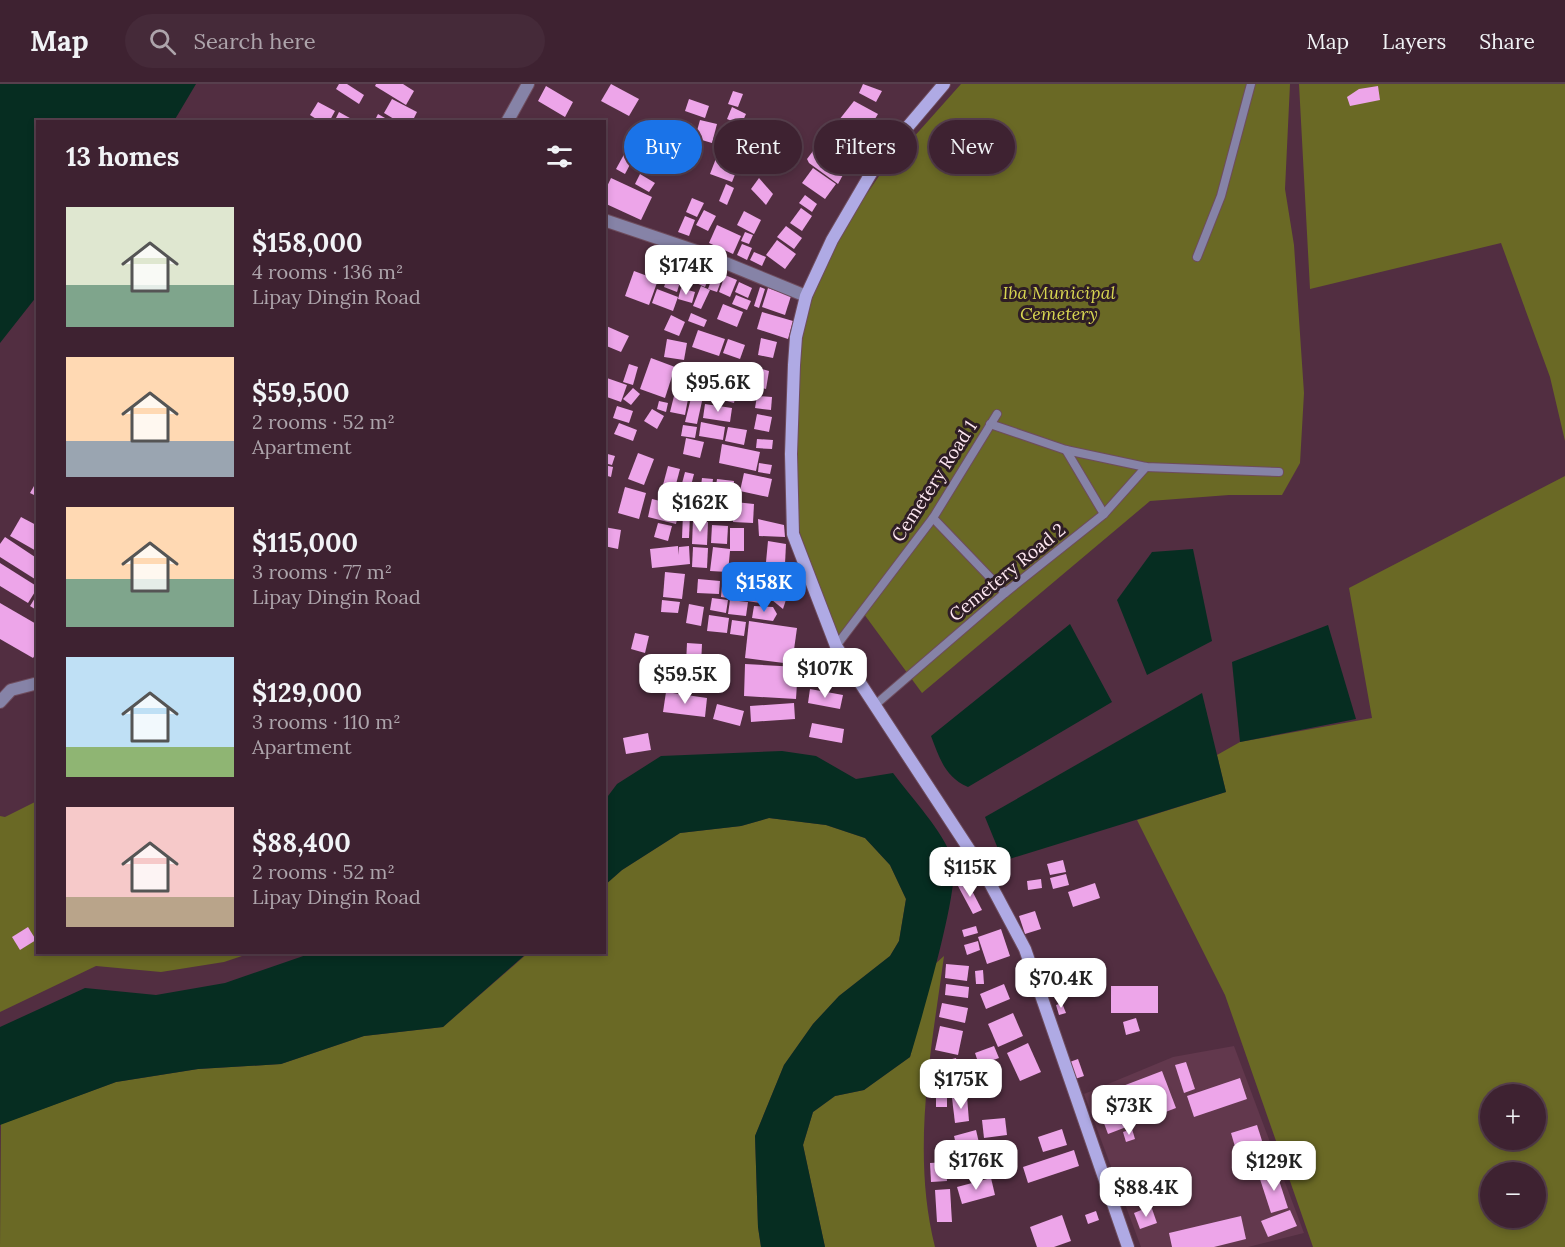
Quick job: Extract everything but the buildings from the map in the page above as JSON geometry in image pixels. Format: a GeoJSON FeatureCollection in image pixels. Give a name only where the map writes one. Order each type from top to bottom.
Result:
{"type":"FeatureCollection","features":[{"type":"Feature","properties":{"kind":"street"},"geometry":{"type":"LineString","coordinates":[[508,120],[528,84]]}},
{"type":"Feature","properties":{"kind":"street"},"geometry":{"type":"LineString","coordinates":[[944,84],[877,163],[832,240],[806,296],[796,337],[794,365],[791,454],[793,534],[836,646],[984,872],[1034,972],[1128,1247]]}},
{"type":"Feature","properties":{"kind":"street"},"geometry":{"type":"LineString","coordinates":[[606,221],[696,250],[806,296]]}},
{"type":"Feature","properties":{"kind":"street"},"geometry":{"type":"LineString","coordinates":[[0,702],[11,690],[36,684]]}},
{"type":"Feature","properties":{"kind":"lane"},"geometry":{"type":"LineString","coordinates":[[1197,257],[1221,196],[1251,84]]}},
{"type":"Feature","properties":{"kind":"lane"},"geometry":{"type":"LineString","coordinates":[[990,424],[997,414]]}},
{"type":"Feature","properties":{"kind":"lane","name":"Cemetery Road 1"},"geometry":{"type":"LineString","coordinates":[[836,646],[933,518],[990,424],[1066,450],[1146,467],[1279,472]]}},
{"type":"Feature","properties":{"kind":"lane"},"geometry":{"type":"LineString","coordinates":[[1066,450],[1104,514]]}},
{"type":"Feature","properties":{"kind":"lane","name":"Cemetery Road 2"},"geometry":{"type":"LineString","coordinates":[[875,705],[1005,593],[1104,514],[1146,467]]}},
{"type":"Feature","properties":{"kind":"lane"},"geometry":{"type":"LineString","coordinates":[[933,518],[1005,593]]}},
{"type":"Feature","properties":{"kind":"shaded area"},"geometry":{"type":"Polygon","coordinates":[[[0,84],[196,84],[175,120],[36,120],[36,297],[0,343],[0,84]]]}},
{"type":"Feature","properties":{"kind":"shaded area"},"geometry":{"type":"Polygon","coordinates":[[[1193,549],[1212,641],[1147,675],[1117,600],[1152,552],[1193,549]]]}},
{"type":"Feature","properties":{"kind":"shaded area"},"geometry":{"type":"Polygon","coordinates":[[[1070,624],[1112,702],[968,787],[960,783],[944,766],[931,736],[1070,624]]]}},
{"type":"Feature","properties":{"kind":"shaded area"},"geometry":{"type":"Polygon","coordinates":[[[1328,625],[1356,719],[1240,742],[1232,662],[1328,625]]]}},
{"type":"Feature","properties":{"kind":"shaded area"},"geometry":{"type":"Polygon","coordinates":[[[1202,693],[1226,792],[1003,861],[985,817],[1202,693]]]}},
{"type":"Feature","properties":{"kind":"shaded area"},"geometry":{"type":"Polygon","coordinates":[[[782,751],[816,756],[856,779],[893,773],[934,826],[953,860],[954,875],[946,925],[910,1057],[864,1090],[835,1096],[813,1112],[803,1145],[825,1247],[761,1247],[758,1227],[755,1136],[784,1065],[813,1024],[839,996],[890,956],[899,941],[906,899],[890,865],[865,838],[826,825],[769,818],[741,826],[680,833],[622,870],[606,884],[606,799],[617,784],[661,756],[782,751]]]}},
{"type":"Feature","properties":{"kind":"shaded area"},"geometry":{"type":"Polygon","coordinates":[[[309,954],[526,954],[443,1027],[364,1036],[281,1064],[198,1069],[116,1082],[0,1125],[0,1027],[85,988],[156,995],[225,983],[309,954]]]}},
{"type":"Feature","properties":{"kind":"shaded area"},"geometry":{"type":"Polygon","coordinates":[[[1234,1046],[1304,1233],[1248,1247],[1141,1247],[1084,1094],[1173,1057],[1234,1046]]]}},
{"type":"Feature","properties":{"kind":"green space","name":"Iba Municipal Cemetery"},"geometry":{"type":"Polygon","coordinates":[[[961,84],[1290,84],[1285,189],[1294,245],[1304,393],[1300,463],[1282,495],[1229,495],[1150,501],[922,693],[861,610],[839,638],[798,528],[796,451],[800,336],[810,295],[835,240],[879,176],[881,174],[917,174],[917,133],[961,84]]]}},
{"type":"Feature","properties":{"kind":"green space"},"geometry":{"type":"Polygon","coordinates":[[[1299,84],[1565,84],[1565,441],[1550,377],[1501,243],[1310,289],[1299,84]]]}},
{"type":"Feature","properties":{"kind":"green space"},"geometry":{"type":"Polygon","coordinates":[[[1565,476],[1565,1247],[1313,1247],[1225,995],[1137,820],[1226,792],[1217,755],[1240,742],[1372,718],[1349,588],[1565,476]]]}},
{"type":"Feature","properties":{"kind":"green space"},"geometry":{"type":"Polygon","coordinates":[[[36,802],[36,954],[248,954],[224,962],[161,972],[96,966],[0,1012],[0,816],[5,817],[36,802]]]}},
{"type":"Feature","properties":{"kind":"green space"},"geometry":{"type":"Polygon","coordinates":[[[769,818],[826,825],[865,838],[890,865],[906,899],[899,941],[890,956],[839,996],[813,1024],[784,1065],[755,1136],[758,1227],[761,1247],[0,1247],[1,1124],[116,1082],[198,1069],[281,1064],[364,1036],[443,1027],[527,954],[606,954],[606,884],[622,870],[680,833],[741,826],[769,818]]]}},
{"type":"Feature","properties":{"kind":"green space"},"geometry":{"type":"Polygon","coordinates":[[[944,956],[929,1065],[924,1138],[924,1175],[935,1247],[825,1247],[803,1145],[813,1112],[835,1096],[864,1090],[910,1057],[934,965],[944,956]]]}}]}
